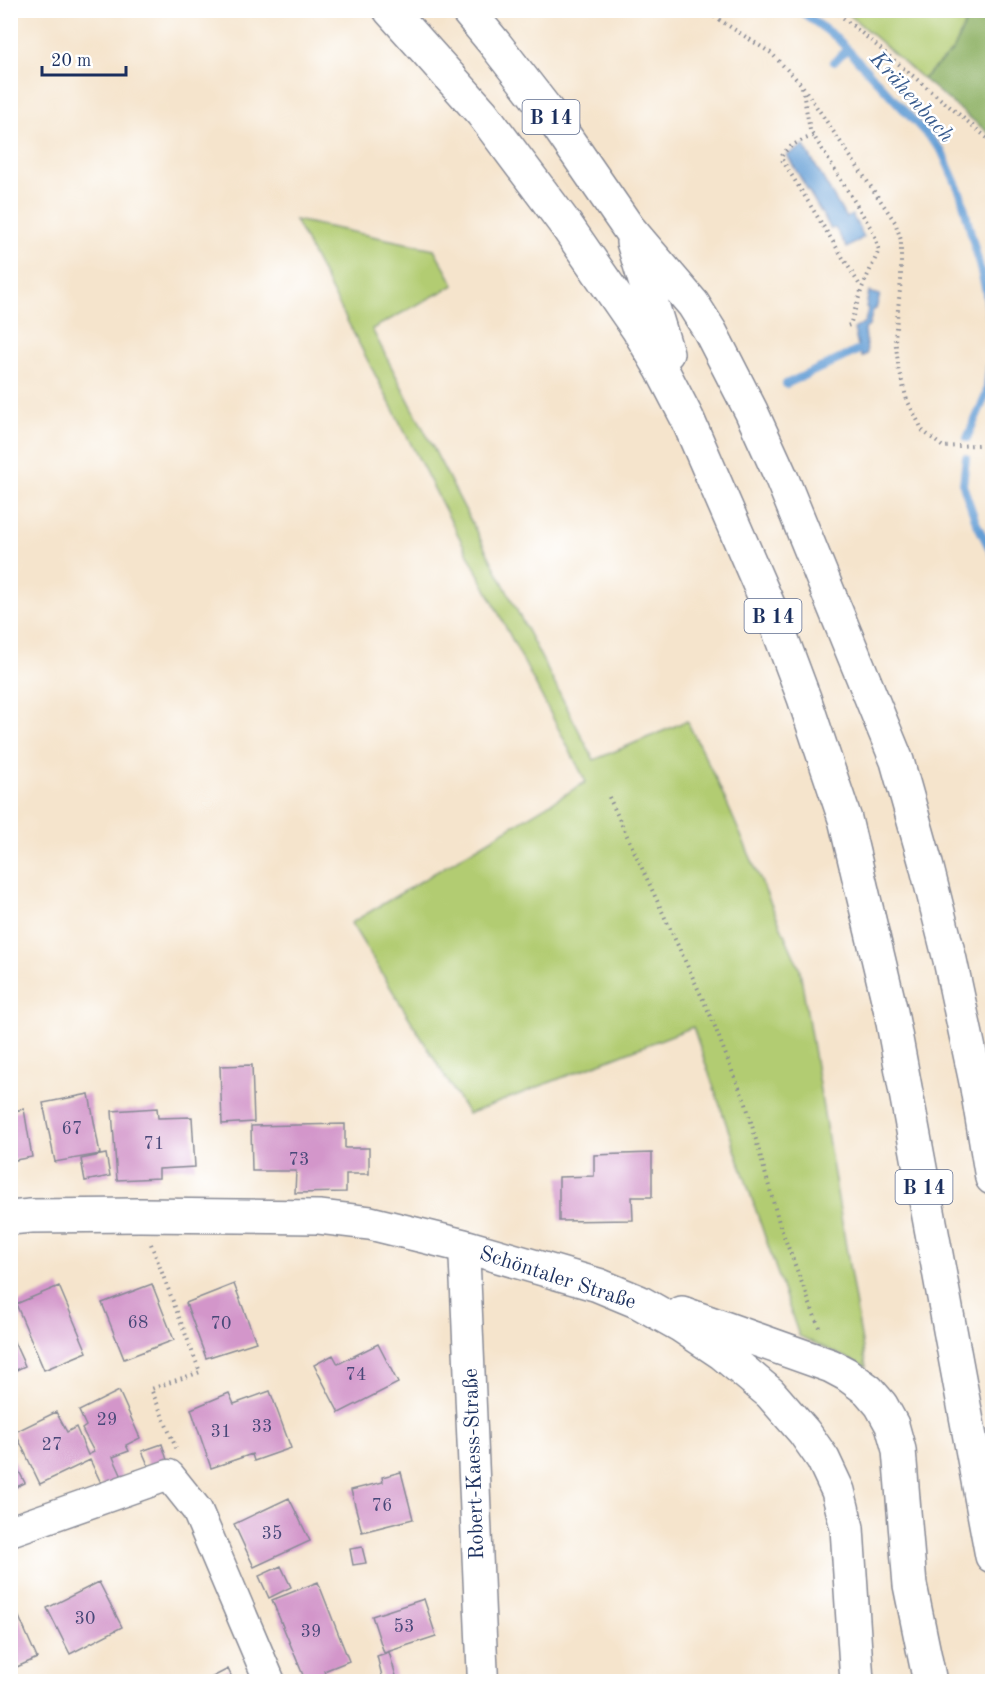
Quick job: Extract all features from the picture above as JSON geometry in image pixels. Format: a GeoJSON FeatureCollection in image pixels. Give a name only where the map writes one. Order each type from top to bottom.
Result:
{"type":"FeatureCollection","features":[{"type":"Feature","properties":{"kind":"main road"},"geometry":{"type":"LineString","coordinates":[[390,10],[482,113],[566,225],[638,330],[687,418]]}},
{"type":"Feature","properties":{"kind":"main road","name":"B 14"},"geometry":{"type":"LineString","coordinates":[[467,10],[551,116],[629,229],[687,418],[776,623],[808,709],[845,819],[891,1012],[993,1556]]}},
{"type":"Feature","properties":{"kind":"main road"},"geometry":{"type":"LineString","coordinates":[[629,229],[693,304],[710,330],[746,401],[812,550],[897,761],[950,960],[976,1082],[993,1178]]}},
{"type":"Feature","properties":{"kind":"main road","name":"Schöntaler Straße"},"geometry":{"type":"LineString","coordinates":[[10,1218],[31,1215],[140,1215],[343,1219],[370,1223],[464,1246],[598,1285],[639,1302],[680,1325],[722,1353],[770,1393],[804,1432],[823,1459],[838,1491],[846,1528],[857,1682]]}},
{"type":"Feature","properties":{"kind":"main road"},"geometry":{"type":"LineString","coordinates":[[598,1285],[715,1323],[831,1366],[868,1390],[881,1405],[892,1425],[899,1450],[910,1585],[930,1682]]}},
{"type":"Feature","properties":{"kind":"street","name":"Robert-Kaess-Straße"},"geometry":{"type":"LineString","coordinates":[[464,1246],[483,1682]]}},
{"type":"Feature","properties":{"kind":"street"},"geometry":{"type":"LineString","coordinates":[[10,1531],[169,1475],[197,1510],[270,1682]]}},
{"type":"Feature","properties":{"kind":"path"},"geometry":{"type":"LineString","coordinates":[[704,10],[771,52],[801,84],[895,222],[901,240],[901,280],[894,338],[898,371],[908,400],[923,431],[944,447],[993,444]]}},
{"type":"Feature","properties":{"kind":"path"},"geometry":{"type":"LineString","coordinates":[[834,10],[993,142]]}},
{"type":"Feature","properties":{"kind":"path"},"geometry":{"type":"LineString","coordinates":[[801,84],[810,130],[874,233],[879,250],[862,288],[850,325],[844,327]]}},
{"type":"Feature","properties":{"kind":"path"},"geometry":{"type":"LineString","coordinates":[[813,136],[782,153],[781,158],[862,288]]}},
{"type":"Feature","properties":{"kind":"path"},"geometry":{"type":"LineString","coordinates":[[609,797],[712,1018],[746,1104],[780,1226],[822,1335],[831,1366]]}},
{"type":"Feature","properties":{"kind":"path"},"geometry":{"type":"LineString","coordinates":[[140,1215],[200,1372],[151,1389],[181,1458],[169,1475]]}},
{"type":"Feature","properties":{"kind":"green space"},"geometry":{"type":"Polygon","coordinates":[[[971,10],[954,49],[923,79],[845,11],[971,10]]]}},
{"type":"Feature","properties":{"kind":"green space"},"geometry":{"type":"Polygon","coordinates":[[[971,11],[992,11],[992,136],[923,79],[954,49],[971,11]]]}},
{"type":"Feature","properties":{"kind":"green space"},"geometry":{"type":"Polygon","coordinates":[[[295,220],[434,249],[454,285],[372,329],[594,760],[687,721],[717,781],[800,970],[866,1367],[799,1336],[693,1027],[468,1114],[351,923],[586,782],[295,220]]]}},
{"type":"Feature","properties":{"kind":"water"},"geometry":{"type":"Polygon","coordinates":[[[804,146],[846,218],[852,215],[864,237],[847,248],[835,228],[831,229],[787,155],[804,146]]]}},
{"type":"Feature","properties":{"kind":"water"},"geometry":{"type":"Polygon","coordinates":[[[869,292],[880,295],[869,326],[865,329],[867,354],[862,357],[854,329],[865,322],[869,292]]]}},
{"type":"Feature","properties":{"kind":"building"},"geometry":{"type":"Polygon","coordinates":[[[252,1065],[254,1122],[222,1124],[220,1066],[252,1065]]]}},
{"type":"Feature","properties":{"kind":"building"},"geometry":{"type":"Polygon","coordinates":[[[89,1094],[100,1154],[55,1162],[43,1103],[89,1094]]]}},
{"type":"Feature","properties":{"kind":"building"},"geometry":{"type":"Polygon","coordinates":[[[157,1108],[158,1118],[192,1117],[195,1167],[159,1169],[159,1178],[117,1180],[112,1111],[157,1108]]]}},
{"type":"Feature","properties":{"kind":"building"},"geometry":{"type":"Polygon","coordinates":[[[24,1109],[32,1157],[10,1161],[10,1112],[24,1109]]]}},
{"type":"Feature","properties":{"kind":"building"},"geometry":{"type":"Polygon","coordinates":[[[345,1124],[345,1148],[369,1148],[369,1174],[346,1174],[346,1192],[295,1193],[296,1171],[252,1171],[251,1126],[345,1124]]]}},
{"type":"Feature","properties":{"kind":"building"},"geometry":{"type":"Polygon","coordinates":[[[652,1153],[652,1197],[632,1197],[633,1220],[559,1221],[559,1177],[594,1176],[594,1155],[652,1153]]]}},
{"type":"Feature","properties":{"kind":"building"},"geometry":{"type":"Polygon","coordinates":[[[106,1154],[110,1176],[85,1181],[81,1159],[106,1154]]]}},
{"type":"Feature","properties":{"kind":"building"},"geometry":{"type":"Polygon","coordinates":[[[152,1284],[174,1340],[124,1359],[102,1303],[152,1284]]]}},
{"type":"Feature","properties":{"kind":"building"},"geometry":{"type":"Polygon","coordinates":[[[234,1284],[256,1342],[206,1358],[186,1303],[234,1284]]]}},
{"type":"Feature","properties":{"kind":"building"},"geometry":{"type":"Polygon","coordinates":[[[59,1286],[87,1352],[44,1370],[16,1304],[59,1286]]]}},
{"type":"Feature","properties":{"kind":"building"},"geometry":{"type":"Polygon","coordinates":[[[10,1333],[25,1366],[10,1373],[10,1333]]]}},
{"type":"Feature","properties":{"kind":"building"},"geometry":{"type":"Polygon","coordinates":[[[378,1344],[398,1383],[339,1413],[314,1365],[333,1355],[338,1364],[378,1344]]]}},
{"type":"Feature","properties":{"kind":"building"},"geometry":{"type":"Polygon","coordinates":[[[119,1391],[140,1438],[126,1445],[129,1451],[113,1457],[123,1479],[103,1487],[90,1460],[40,1484],[15,1432],[56,1412],[67,1432],[76,1427],[88,1455],[94,1452],[82,1429],[86,1426],[79,1411],[119,1391]]]}},
{"type":"Feature","properties":{"kind":"building"},"geometry":{"type":"Polygon","coordinates":[[[270,1391],[291,1448],[254,1461],[252,1454],[211,1468],[191,1409],[229,1393],[234,1404],[270,1391]]]}},
{"type":"Feature","properties":{"kind":"building"},"geometry":{"type":"Polygon","coordinates":[[[162,1444],[167,1460],[149,1467],[142,1451],[162,1444]]]}},
{"type":"Feature","properties":{"kind":"building"},"geometry":{"type":"Polygon","coordinates":[[[10,1454],[25,1483],[10,1490],[10,1454]]]}},
{"type":"Feature","properties":{"kind":"building"},"geometry":{"type":"Polygon","coordinates":[[[401,1472],[413,1519],[362,1532],[351,1490],[383,1482],[382,1477],[401,1472]]]}},
{"type":"Feature","properties":{"kind":"building"},"geometry":{"type":"Polygon","coordinates":[[[289,1498],[310,1541],[254,1567],[234,1524],[289,1498]]]}},
{"type":"Feature","properties":{"kind":"building"},"geometry":{"type":"Polygon","coordinates":[[[362,1547],[366,1563],[353,1565],[350,1549],[362,1547]]]}},
{"type":"Feature","properties":{"kind":"building"},"geometry":{"type":"Polygon","coordinates":[[[281,1566],[291,1587],[269,1598],[259,1576],[281,1566]]]}},
{"type":"Feature","properties":{"kind":"building"},"geometry":{"type":"Polygon","coordinates":[[[99,1582],[122,1627],[70,1654],[47,1608],[99,1582]]]}},
{"type":"Feature","properties":{"kind":"building"},"geometry":{"type":"Polygon","coordinates":[[[318,1582],[349,1661],[324,1671],[329,1682],[301,1682],[305,1680],[272,1600],[318,1582]]]}},
{"type":"Feature","properties":{"kind":"building"},"geometry":{"type":"Polygon","coordinates":[[[424,1599],[436,1636],[384,1653],[372,1616],[424,1599]]]}},
{"type":"Feature","properties":{"kind":"building"},"geometry":{"type":"Polygon","coordinates":[[[16,1610],[37,1658],[10,1670],[10,1612],[16,1610]]]}},
{"type":"Feature","properties":{"kind":"building"},"geometry":{"type":"Polygon","coordinates":[[[389,1652],[396,1676],[383,1680],[377,1656],[389,1652]]]}},
{"type":"Feature","properties":{"kind":"building"},"geometry":{"type":"Polygon","coordinates":[[[228,1669],[234,1682],[203,1682],[228,1669]]]}},
{"type":"Feature","properties":{"kind":"waterway","name":"Krähenbach"},"geometry":{"type":"LineString","coordinates":[[799,10],[837,38],[941,150],[961,195],[985,287],[992,333]]}},
{"type":"Feature","properties":{"kind":"waterway"},"geometry":{"type":"LineString","coordinates":[[834,62],[847,49]]}},
{"type":"Feature","properties":{"kind":"waterway","name":"Krähenbach"},"geometry":{"type":"LineString","coordinates":[[967,438],[986,395],[992,346]]}},
{"type":"Feature","properties":{"kind":"waterway"},"geometry":{"type":"LineString","coordinates":[[786,384],[859,350]]}},
{"type":"Feature","properties":{"kind":"waterway","name":"Krähenbach"},"geometry":{"type":"LineString","coordinates":[[966,458],[963,485],[976,522],[992,554]]}}]}
